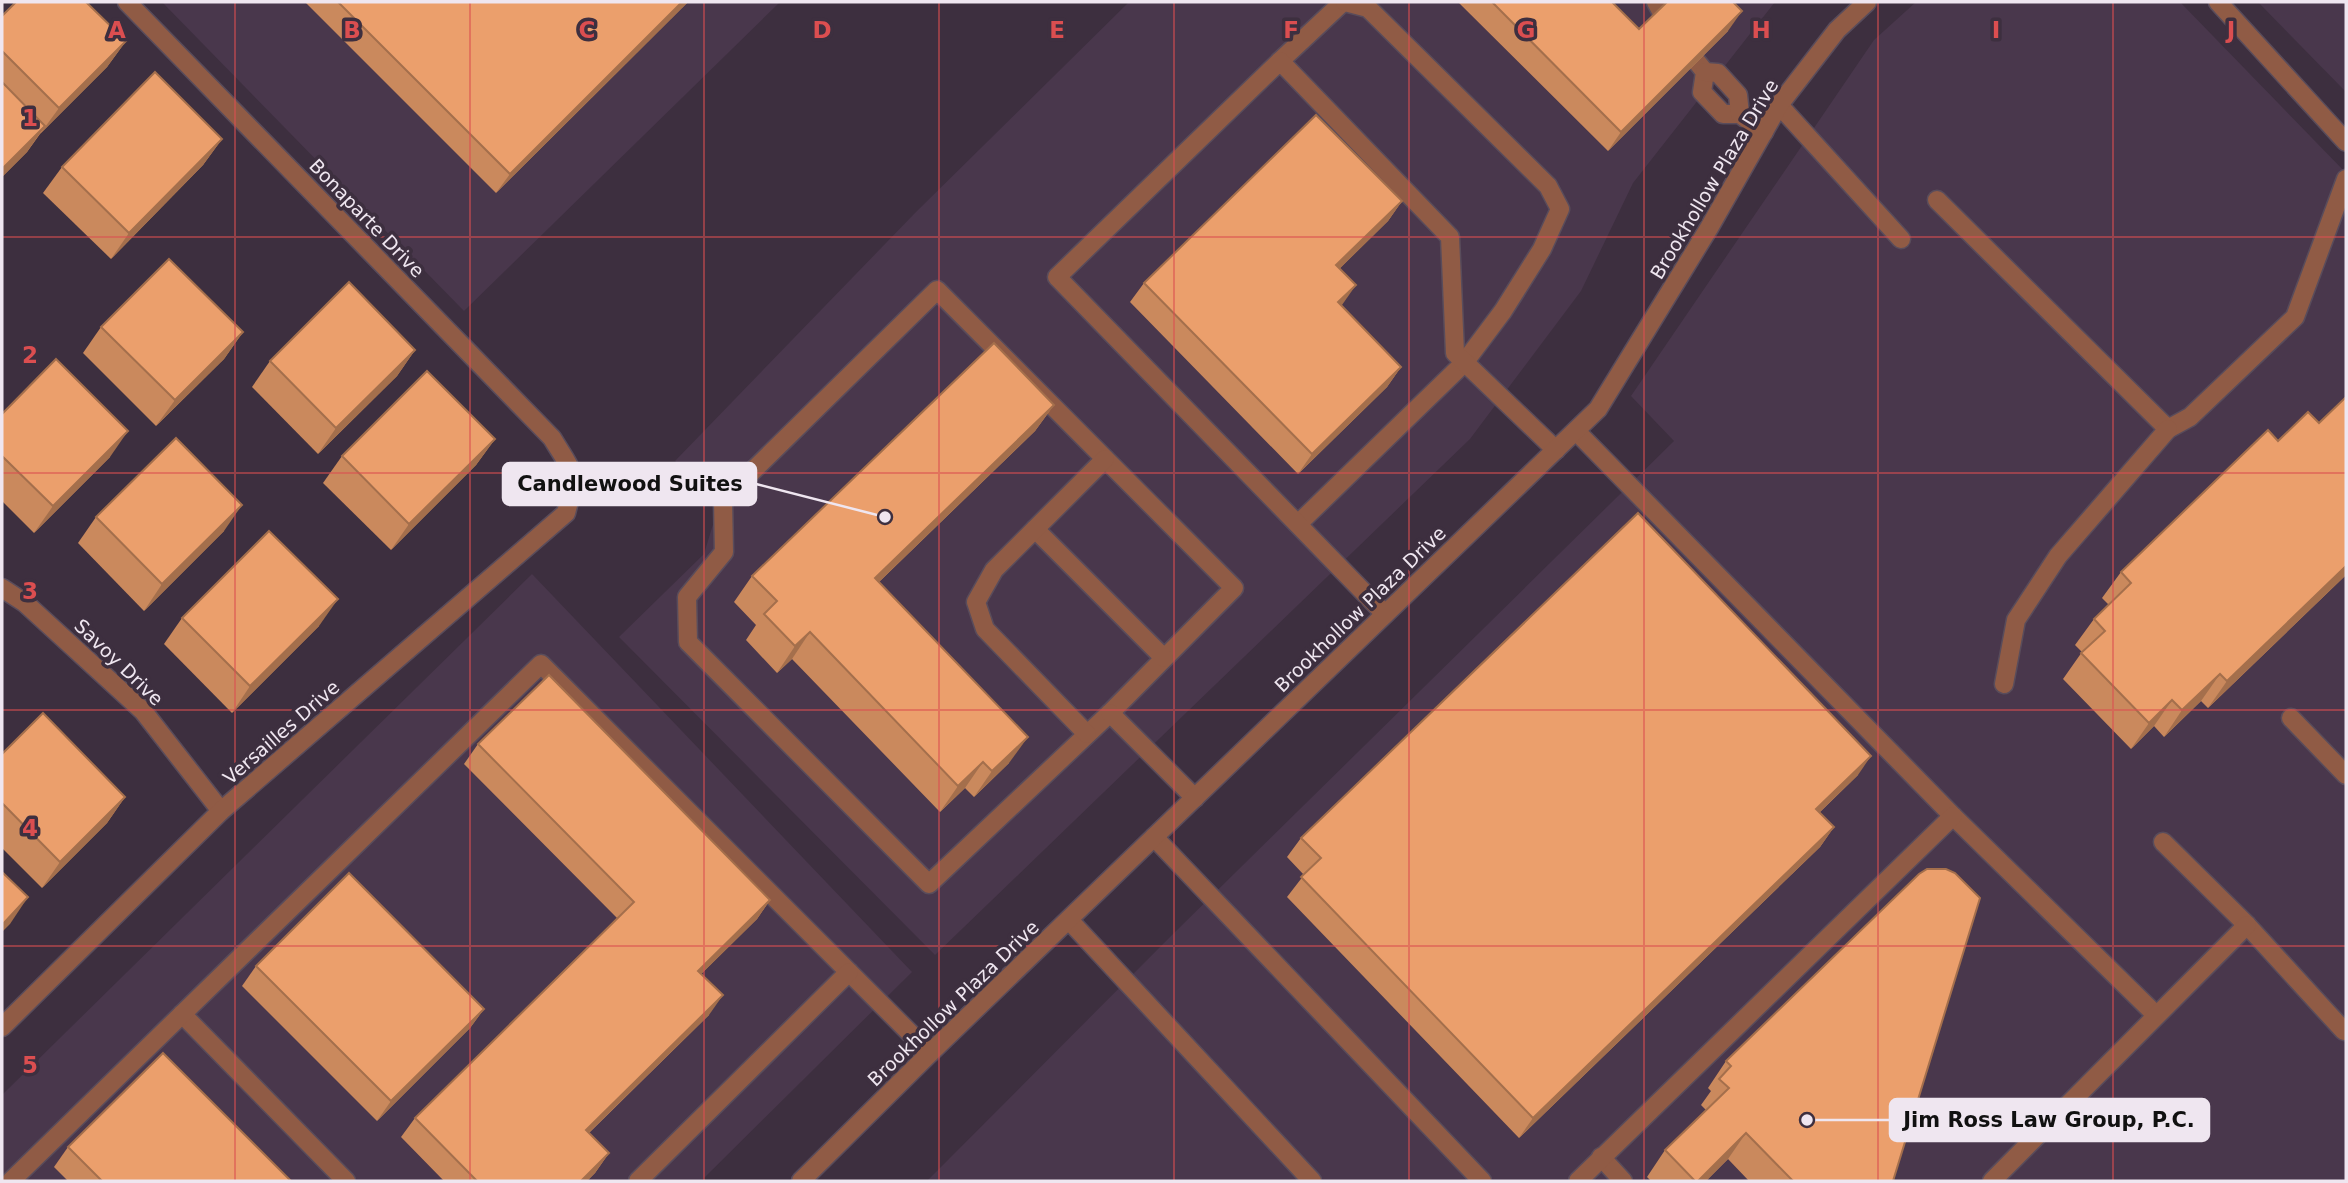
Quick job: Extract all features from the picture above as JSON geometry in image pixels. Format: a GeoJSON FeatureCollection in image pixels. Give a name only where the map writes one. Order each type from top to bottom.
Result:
{"type":"FeatureCollection","features":[{"type":"Feature","properties":{"kind":"street","name":"Bonaparte Drive"},"geometry":{"type":"LineString","coordinates":[[127,2],[552,438],[571,468]]}},
{"type":"Feature","properties":{"kind":"street"},"geometry":{"type":"LineString","coordinates":[[1298,524],[1464,363],[1535,260],[1560,209],[1548,186],[1368,8],[1344,2],[1057,277],[1385,614]]}},
{"type":"Feature","properties":{"kind":"street"},"geometry":{"type":"LineString","coordinates":[[2221,3],[2346,142]]}},
{"type":"Feature","properties":{"kind":"street","name":"Brookhollow Plaza Drive"},"geometry":{"type":"LineString","coordinates":[[801,1181],[930,1052],[1598,410],[1709,228],[1779,105],[1855,6]]}},
{"type":"Feature","properties":{"kind":"street"},"geometry":{"type":"LineString","coordinates":[[1280,61],[1450,237],[1455,353],[1556,450]]}},
{"type":"Feature","properties":{"kind":"street"},"geometry":{"type":"LineString","coordinates":[[1740,114],[1738,95],[1718,73],[1701,67],[1702,92],[1723,114],[1740,114],[1764,132]]}},
{"type":"Feature","properties":{"kind":"street"},"geometry":{"type":"LineString","coordinates":[[1779,105],[1901,239]]}},
{"type":"Feature","properties":{"kind":"street"},"geometry":{"type":"LineString","coordinates":[[2004,684],[2016,620],[2058,556],[2168,429],[2190,417],[2295,317],[2346,179]]}},
{"type":"Feature","properties":{"kind":"street"},"geometry":{"type":"LineString","coordinates":[[1937,200],[2168,429]]}},
{"type":"Feature","properties":{"kind":"street"},"geometry":{"type":"LineString","coordinates":[[937,290],[1234,588],[1164,658],[1110,713],[929,884],[688,642],[687,597],[724,552],[723,500],[937,290]]}},
{"type":"Feature","properties":{"kind":"street"},"geometry":{"type":"LineString","coordinates":[[1576,431],[1953,816],[2157,1015]]}},
{"type":"Feature","properties":{"kind":"street"},"geometry":{"type":"LineString","coordinates":[[1087,734],[985,629],[976,602],[994,570],[1105,459]]}},
{"type":"Feature","properties":{"kind":"street","name":"Versailles Drive"},"geometry":{"type":"LineString","coordinates":[[2,1027],[221,811],[566,513],[574,483],[571,468]]}},
{"type":"Feature","properties":{"kind":"street"},"geometry":{"type":"LineString","coordinates":[[1035,529],[1164,658]]}},
{"type":"Feature","properties":{"kind":"street","name":"Savoy Drive"},"geometry":{"type":"LineString","coordinates":[[2,588],[25,603],[143,711],[221,811]]}},
{"type":"Feature","properties":{"kind":"street"},"geometry":{"type":"LineString","coordinates":[[11,1181],[541,664],[930,1052]]}},
{"type":"Feature","properties":{"kind":"street"},"geometry":{"type":"LineString","coordinates":[[1110,713],[1195,798]]}},
{"type":"Feature","properties":{"kind":"street"},"geometry":{"type":"LineString","coordinates":[[2291,718],[2346,775]]}},
{"type":"Feature","properties":{"kind":"street"},"geometry":{"type":"LineString","coordinates":[[1578,1181],[1953,816]]}},
{"type":"Feature","properties":{"kind":"street"},"geometry":{"type":"LineString","coordinates":[[1154,837],[1482,1181]]}},
{"type":"Feature","properties":{"kind":"street"},"geometry":{"type":"LineString","coordinates":[[2163,842],[2246,925],[2344,1031],[2346,1029]]}},
{"type":"Feature","properties":{"kind":"street"},"geometry":{"type":"LineString","coordinates":[[1069,920],[1312,1181]]}},
{"type":"Feature","properties":{"kind":"street"},"geometry":{"type":"LineString","coordinates":[[1992,1181],[2246,925]]}},
{"type":"Feature","properties":{"kind":"street"},"geometry":{"type":"LineString","coordinates":[[638,1181],[849,972]]}},
{"type":"Feature","properties":{"kind":"street"},"geometry":{"type":"LineString","coordinates":[[182,1014],[346,1181]]}},
{"type":"Feature","properties":{"kind":"street"},"geometry":{"type":"LineString","coordinates":[[1601,1157],[1623,1181]]}},
{"type":"Feature","properties":{"kind":"shaded area"},"geometry":{"type":"Polygon","coordinates":[[[162,2],[780,2],[464,311],[162,2]]]}},
{"type":"Feature","properties":{"kind":"shaded area"},"geometry":{"type":"Polygon","coordinates":[[[1129,2],[1775,2],[1633,183],[1581,291],[1470,439],[935,955],[619,637],[704,554],[714,521],[714,501],[675,461],[915,213],[1129,2]]]}},
{"type":"Feature","properties":{"kind":"shaded area"},"geometry":{"type":"Polygon","coordinates":[[[1916,2],[2180,2],[2346,173],[2346,1181],[927,1181],[1171,936],[1674,441],[1631,396],[1874,40],[1916,2]]]}},
{"type":"Feature","properties":{"kind":"shaded area"},"geometry":{"type":"Polygon","coordinates":[[[2258,2],[2346,2],[2346,92],[2258,2]]]}},
{"type":"Feature","properties":{"kind":"shaded area"},"geometry":{"type":"Polygon","coordinates":[[[532,574],[912,972],[701,1181],[2,1181],[2,1095],[532,574]]]}},
{"type":"Feature","properties":{"kind":"building"},"geometry":{"type":"Polygon","coordinates":[[[16,2],[86,2],[126,41],[59,108],[2,51],[2,16],[16,2]]]}},
{"type":"Feature","properties":{"kind":"building"},"geometry":{"type":"Polygon","coordinates":[[[338,2],[682,2],[510,174],[338,2]]]}},
{"type":"Feature","properties":{"kind":"building"},"geometry":{"type":"Polygon","coordinates":[[[1492,2],[1612,2],[1639,29],[1667,2],[1733,2],[1742,11],[1621,132],[1492,2]]]}},
{"type":"Feature","properties":{"kind":"building"},"geometry":{"type":"Polygon","coordinates":[[[155,72],[222,139],[129,233],[62,167],[155,72]]]}},
{"type":"Feature","properties":{"kind":"building"},"geometry":{"type":"Polygon","coordinates":[[[2,82],[45,126],[2,169],[2,82]]]}},
{"type":"Feature","properties":{"kind":"building"},"geometry":{"type":"Polygon","coordinates":[[[1316,115],[1402,201],[1336,265],[1356,285],[1338,302],[1401,367],[1312,454],[1144,283],[1316,115]]]}},
{"type":"Feature","properties":{"kind":"building"},"geometry":{"type":"Polygon","coordinates":[[[169,259],[243,332],[175,400],[101,327],[169,259]]]}},
{"type":"Feature","properties":{"kind":"building"},"geometry":{"type":"Polygon","coordinates":[[[349,282],[415,350],[336,428],[270,361],[349,282]]]}},
{"type":"Feature","properties":{"kind":"building"},"geometry":{"type":"Polygon","coordinates":[[[994,343],[1054,405],[875,578],[1028,737],[992,771],[983,762],[958,786],[810,632],[795,646],[764,614],[777,601],[752,576],[994,343]]]}},
{"type":"Feature","properties":{"kind":"building"},"geometry":{"type":"Polygon","coordinates":[[[56,359],[128,431],[53,506],[2,456],[2,414],[56,359]]]}},
{"type":"Feature","properties":{"kind":"building"},"geometry":{"type":"Polygon","coordinates":[[[427,371],[495,439],[409,524],[342,456],[427,371]]]}},
{"type":"Feature","properties":{"kind":"building"},"geometry":{"type":"Polygon","coordinates":[[[2346,397],[2346,566],[2227,681],[2220,674],[2182,710],[2172,700],[2149,723],[2081,653],[2105,631],[2094,619],[2131,583],[2121,572],[2268,430],[2278,441],[2308,412],[2319,423],[2346,397]]]}},
{"type":"Feature","properties":{"kind":"building"},"geometry":{"type":"Polygon","coordinates":[[[176,438],[242,505],[162,584],[96,517],[176,438]]]}},
{"type":"Feature","properties":{"kind":"building"},"geometry":{"type":"Polygon","coordinates":[[[1638,513],[1871,756],[1816,809],[1834,827],[1533,1118],[1301,877],[1321,858],[1301,838],[1638,513]]]}},
{"type":"Feature","properties":{"kind":"building"},"geometry":{"type":"Polygon","coordinates":[[[269,531],[338,599],[250,686],[182,618],[269,531]]]}},
{"type":"Feature","properties":{"kind":"building"},"geometry":{"type":"Polygon","coordinates":[[[549,675],[770,900],[698,971],[723,995],[586,1130],[609,1153],[581,1181],[477,1181],[415,1118],[634,902],[478,744],[549,675]]]}},
{"type":"Feature","properties":{"kind":"building"},"geometry":{"type":"Polygon","coordinates":[[[43,713],[125,797],[60,862],[2,803],[2,754],[43,713]]]}},
{"type":"Feature","properties":{"kind":"building"},"geometry":{"type":"Polygon","coordinates":[[[1927,869],[1946,869],[1955,873],[1980,898],[1893,1181],[1793,1181],[1746,1133],[1695,1181],[1665,1150],[1729,1088],[1719,1079],[1731,1066],[1726,1061],[1927,869]]]}},
{"type":"Feature","properties":{"kind":"building"},"geometry":{"type":"Polygon","coordinates":[[[2,872],[28,897],[2,925],[2,872]]]}},
{"type":"Feature","properties":{"kind":"building"},"geometry":{"type":"Polygon","coordinates":[[[349,873],[484,1009],[391,1101],[256,966],[349,873]]]}},
{"type":"Feature","properties":{"kind":"building"},"geometry":{"type":"Polygon","coordinates":[[[163,1053],[291,1181],[102,1181],[68,1147],[163,1053]]]}},
{"type":"Feature","properties":{"kind":"place","name":"Candlewood Suites"},"geometry":{"type":"Point","coordinates":[885,517]}},
{"type":"Feature","properties":{"kind":"place","name":"Jim Ross Law Group, P.C."},"geometry":{"type":"Point","coordinates":[1807,1120]}}]}
